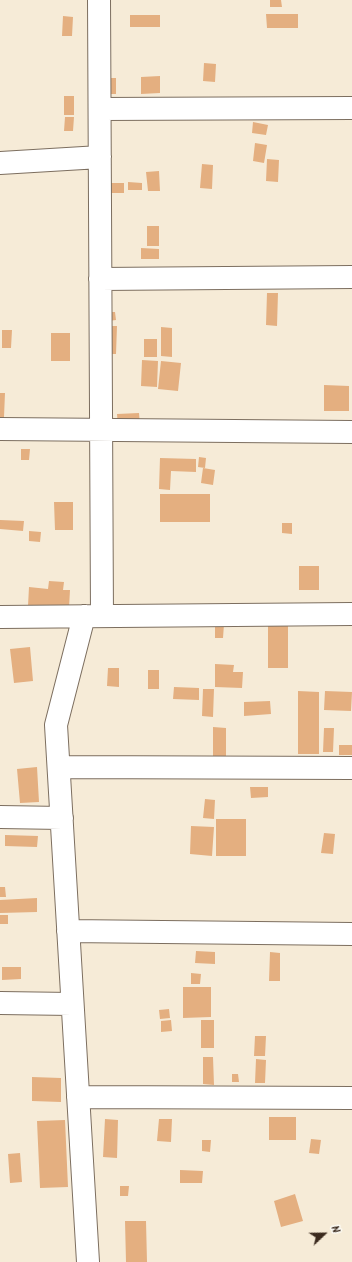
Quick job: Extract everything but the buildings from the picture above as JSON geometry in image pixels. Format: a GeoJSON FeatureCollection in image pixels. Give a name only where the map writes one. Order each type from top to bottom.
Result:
{"type":"FeatureCollection","features":[{"type":"Feature","properties":{"kind":"street"},"geometry":{"type":"LineString","coordinates":[[88,1262],[56,725],[93,616],[101,430],[99,0]]}},
{"type":"Feature","properties":{"kind":"street"},"geometry":{"type":"LineString","coordinates":[[100,109],[352,108]]}},
{"type":"Feature","properties":{"kind":"street"},"geometry":{"type":"LineString","coordinates":[[0,163],[100,157]]}},
{"type":"Feature","properties":{"kind":"street"},"geometry":{"type":"LineString","coordinates":[[100,279],[352,277]]}},
{"type":"Feature","properties":{"kind":"street"},"geometry":{"type":"LineString","coordinates":[[0,429],[352,432]]}},
{"type":"Feature","properties":{"kind":"street"},"geometry":{"type":"LineString","coordinates":[[0,617],[352,614]]}},
{"type":"Feature","properties":{"kind":"street"},"geometry":{"type":"LineString","coordinates":[[59,767],[352,768]]}},
{"type":"Feature","properties":{"kind":"street"},"geometry":{"type":"LineString","coordinates":[[0,817],[62,818]]}},
{"type":"Feature","properties":{"kind":"street"},"geometry":{"type":"LineString","coordinates":[[68,931],[352,934]]}},
{"type":"Feature","properties":{"kind":"street"},"geometry":{"type":"LineString","coordinates":[[0,1003],[72,1004]]}},
{"type":"Feature","properties":{"kind":"street"},"geometry":{"type":"LineString","coordinates":[[78,1097],[352,1098]]}}]}
